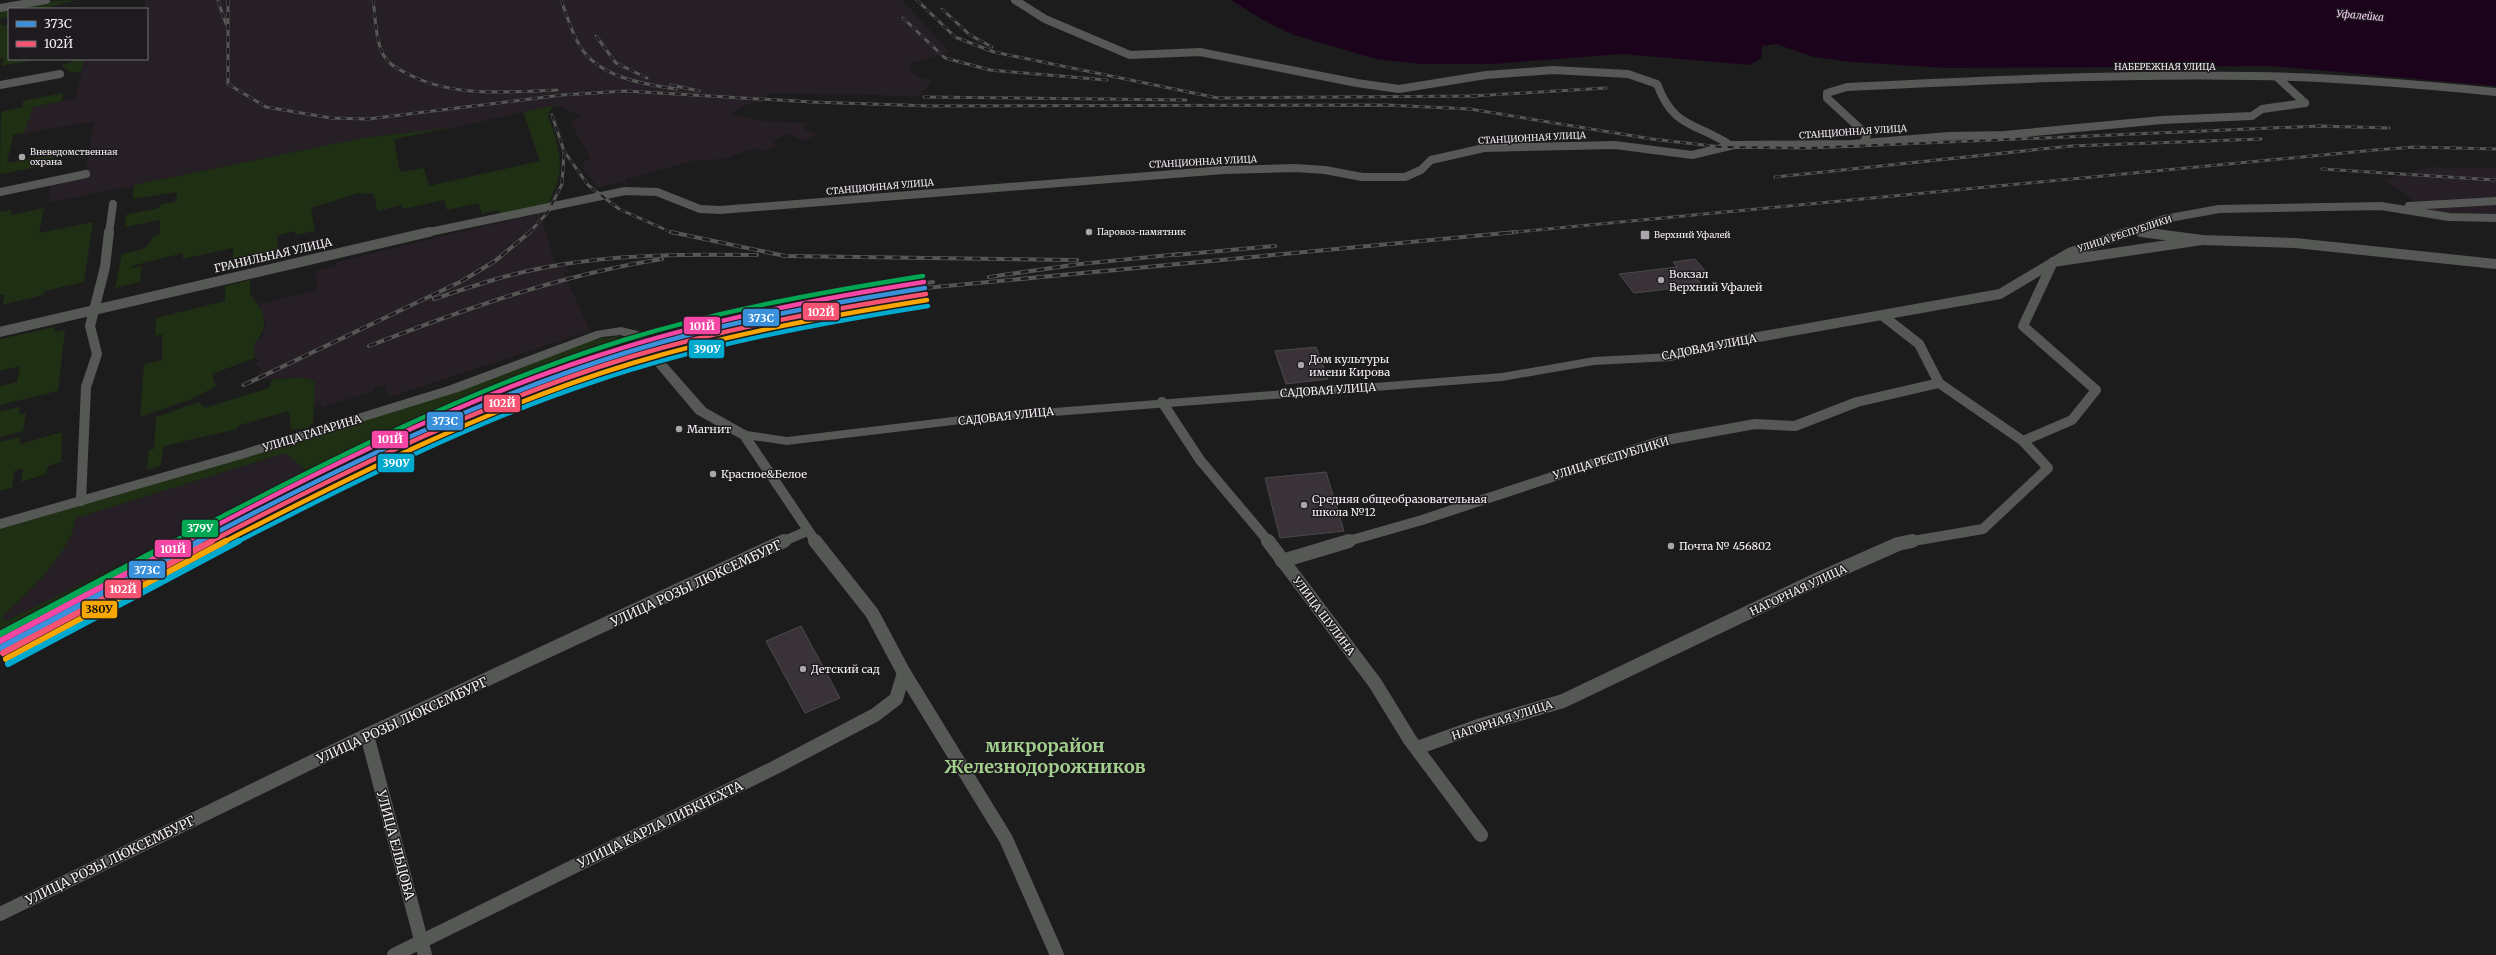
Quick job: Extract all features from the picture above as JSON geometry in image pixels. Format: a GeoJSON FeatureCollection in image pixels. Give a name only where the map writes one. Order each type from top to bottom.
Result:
{"type":"FeatureCollection","features":[{"type":"Feature","properties":{"kind":"street"},"geometry":{"type":"LineString","coordinates":[[0,8],[46,0]]}},
{"type":"Feature","properties":{"kind":"street"},"geometry":{"type":"LineString","coordinates":[[1015,0],[1045,20],[1130,55],[1200,52],[1357,83],[1399,88],[1486,75],[1553,70],[1628,74],[1657,84],[1668,108],[1688,124],[1722,139],[1730,145]]}},
{"type":"Feature","properties":{"kind":"street"},"geometry":{"type":"LineString","coordinates":[[0,85],[60,74]]}},
{"type":"Feature","properties":{"kind":"street","name":"НАБЕРЕЖНАЯ УЛИЦА"},"geometry":{"type":"LineString","coordinates":[[1864,142],[1867,135],[1827,98],[1828,92],[1834,89],[2056,76],[2354,78],[2496,92]]}},
{"type":"Feature","properties":{"kind":"street","name":"СТАНЦИОННАЯ УЛИЦА"},"geometry":{"type":"LineString","coordinates":[[552,206],[625,191],[640,190],[657,192],[700,209],[739,210],[1224,170],[1294,168],[1325,170],[1362,178],[1405,177],[1421,170],[1431,160],[1484,148],[1615,145],[1692,155],[1730,145],[1796,146],[1949,136],[2004,136],[2162,120],[2252,116],[2262,109],[2305,103],[2277,77]]}},
{"type":"Feature","properties":{"kind":"street"},"geometry":{"type":"LineString","coordinates":[[0,192],[86,174]]}},
{"type":"Feature","properties":{"kind":"street"},"geometry":{"type":"LineString","coordinates":[[2381,206],[2496,200]]}},
{"type":"Feature","properties":{"kind":"street"},"geometry":{"type":"LineString","coordinates":[[81,501],[86,387],[97,354],[90,326],[93,309],[105,267],[113,204]]}},
{"type":"Feature","properties":{"kind":"street","name":"ГРАНИЛЬНАЯ УЛИЦА"},"geometry":{"type":"LineString","coordinates":[[0,332],[93,309],[552,206]]}},
{"type":"Feature","properties":{"kind":"street","name":"УЛИЦА РЕСПУБЛИКИ"},"geometry":{"type":"LineString","coordinates":[[1910,311],[2000,294],[2069,253],[2164,219],[2218,209],[2381,206],[2449,217],[2496,218]]}},
{"type":"Feature","properties":{"kind":"street"},"geometry":{"type":"LineString","coordinates":[[2133,230],[2202,240],[2310,245],[2496,264]]}},
{"type":"Feature","properties":{"kind":"street"},"geometry":{"type":"LineString","coordinates":[[1883,316],[1919,344],[1939,383],[2023,441],[2072,420],[2096,390],[2023,326],[2053,262],[2202,240]]}},
{"type":"Feature","properties":{"kind":"street","name":"САДОВАЯ УЛИЦА"},"geometry":{"type":"LineString","coordinates":[[744,435],[787,441],[978,418],[1162,402],[1502,377],[1594,361],[1671,357],[1730,342],[1910,311]]}},
{"type":"Feature","properties":{"kind":"street","name":"УЛИЦА ГАГАРИНА"},"geometry":{"type":"LineString","coordinates":[[0,524],[240,455],[453,389],[600,334],[621,332],[634,334],[644,340],[657,360],[701,411],[744,435]]}},
{"type":"Feature","properties":{"kind":"street","name":"УЛИЦА РЕСПУБЛИКИ"},"geometry":{"type":"LineString","coordinates":[[1282,561],[1422,520],[1661,441],[1755,424],[1795,426],[1857,402],[1939,383]]}},
{"type":"Feature","properties":{"kind":"street","name":"УЛИЦА ШУЛИНА"},"geometry":{"type":"LineString","coordinates":[[1162,402],[1200,460],[1248,515],[1375,683],[1417,748],[1481,835]]}},
{"type":"Feature","properties":{"kind":"street"},"geometry":{"type":"LineString","coordinates":[[744,435],[770,471],[808,531],[872,613],[904,673],[1006,839],[1057,955]]}},
{"type":"Feature","properties":{"kind":"street","name":"НАГОРНАЯ УЛИЦА"},"geometry":{"type":"LineString","coordinates":[[1417,748],[1478,726],[1563,701],[1812,582],[1898,544],[1983,529],[2048,468],[2023,441]]}},
{"type":"Feature","properties":{"kind":"street","name":"УЛИЦА РОЗЫ ЛЮКСЕМБУРГ"},"geometry":{"type":"LineString","coordinates":[[0,914],[367,735],[808,531]]}},
{"type":"Feature","properties":{"kind":"street","name":"УЛИЦА КАРЛА ЛИБКНЕХТА"},"geometry":{"type":"LineString","coordinates":[[394,955],[423,948],[875,715],[896,700],[904,673]]}},
{"type":"Feature","properties":{"kind":"street","name":"УЛИЦА ЕЛЬЦОВА"},"geometry":{"type":"LineString","coordinates":[[367,735],[423,948]]}},
{"type":"Feature","properties":{"kind":"shaded area"},"geometry":{"type":"Polygon","coordinates":[[[145,0],[902,0],[950,52],[905,65],[911,65],[910,71],[917,76],[932,81],[919,96],[768,93],[763,103],[753,102],[728,114],[765,121],[807,123],[803,128],[817,135],[802,141],[788,134],[772,141],[778,145],[762,152],[755,148],[724,159],[691,161],[625,180],[627,184],[623,185],[620,182],[598,188],[581,167],[585,166],[582,162],[591,159],[571,123],[582,116],[561,107],[553,106],[455,127],[363,138],[48,203],[51,185],[85,178],[94,121],[23,134],[33,107],[76,98],[84,60],[148,60],[148,8],[144,8],[145,0]]]}},
{"type":"Feature","properties":{"kind":"shaded area"},"geometry":{"type":"Polygon","coordinates":[[[2429,167],[2496,168],[2496,215],[2428,212],[2385,180],[2429,167]]]}},
{"type":"Feature","properties":{"kind":"shaded area"},"geometry":{"type":"Polygon","coordinates":[[[540,213],[556,267],[566,265],[569,272],[564,273],[590,331],[389,397],[385,385],[374,388],[375,391],[322,407],[320,402],[313,406],[315,382],[307,378],[262,379],[242,388],[238,384],[256,376],[262,370],[255,363],[259,361],[253,356],[254,345],[264,333],[266,326],[259,304],[317,290],[316,271],[336,266],[336,262],[540,213]]]}},
{"type":"Feature","properties":{"kind":"shaded area"},"geometry":{"type":"Polygon","coordinates":[[[285,453],[310,474],[147,558],[140,555],[7,621],[2,617],[43,578],[74,530],[76,518],[285,453]]]}},
{"type":"Feature","properties":{"kind":"green space"},"geometry":{"type":"Polygon","coordinates":[[[76,0],[46,8],[11,8],[48,1],[76,0]]]}},
{"type":"Feature","properties":{"kind":"green space"},"geometry":{"type":"Polygon","coordinates":[[[8,8],[8,17],[0,19],[0,10],[8,8]]]}},
{"type":"Feature","properties":{"kind":"green space"},"geometry":{"type":"Polygon","coordinates":[[[0,22],[3,26],[8,24],[8,60],[29,61],[2,66],[4,58],[0,59],[0,22]]]}},
{"type":"Feature","properties":{"kind":"green space"},"geometry":{"type":"Polygon","coordinates":[[[73,60],[84,60],[81,71],[71,73],[61,65],[72,62],[73,60]]]}},
{"type":"Feature","properties":{"kind":"green space"},"geometry":{"type":"Polygon","coordinates":[[[63,93],[62,101],[33,107],[24,133],[13,135],[7,163],[54,154],[52,164],[0,174],[1,112],[23,107],[23,101],[63,93]]]}},
{"type":"Feature","properties":{"kind":"green space"},"geometry":{"type":"Polygon","coordinates":[[[553,106],[548,116],[556,139],[560,160],[560,170],[558,181],[548,204],[501,213],[497,210],[482,214],[478,203],[447,210],[444,200],[403,209],[402,205],[378,211],[373,194],[359,193],[311,208],[315,231],[296,235],[294,231],[277,236],[279,255],[233,265],[233,248],[183,259],[183,253],[131,266],[131,268],[142,266],[140,282],[115,288],[122,254],[144,248],[148,245],[152,237],[160,234],[160,220],[125,227],[126,215],[159,208],[160,205],[176,201],[177,192],[133,199],[134,185],[363,138],[455,127],[394,139],[400,172],[424,168],[429,186],[540,161],[523,112],[553,106]]]}},
{"type":"Feature","properties":{"kind":"green space"},"geometry":{"type":"Polygon","coordinates":[[[44,208],[39,233],[93,222],[84,282],[44,291],[43,295],[2,305],[5,294],[0,295],[0,212],[11,210],[11,215],[44,208]]]}},
{"type":"Feature","properties":{"kind":"green space"},"geometry":{"type":"Polygon","coordinates":[[[250,280],[250,294],[260,307],[264,319],[262,331],[254,345],[255,358],[212,374],[216,386],[192,399],[140,417],[144,364],[162,360],[162,334],[155,336],[156,318],[225,301],[225,286],[250,280]]]}},
{"type":"Feature","properties":{"kind":"green space"},"geometry":{"type":"Polygon","coordinates":[[[54,327],[55,332],[65,330],[58,391],[0,405],[0,386],[17,382],[20,366],[0,371],[0,339],[54,327]]]}},
{"type":"Feature","properties":{"kind":"green space"},"geometry":{"type":"Polygon","coordinates":[[[620,336],[630,343],[514,381],[384,438],[310,474],[285,453],[76,518],[66,545],[57,559],[35,585],[2,617],[6,621],[140,555],[147,558],[0,635],[0,529],[271,450],[596,339],[620,336]]]}},
{"type":"Feature","properties":{"kind":"green space"},"geometry":{"type":"Polygon","coordinates":[[[307,378],[315,382],[313,423],[307,428],[291,430],[289,411],[237,426],[237,429],[164,446],[160,466],[147,470],[149,450],[154,449],[156,417],[199,402],[205,408],[269,388],[272,379],[307,378]]]}},
{"type":"Feature","properties":{"kind":"green space"},"geometry":{"type":"Polygon","coordinates":[[[20,407],[19,414],[26,413],[23,431],[0,437],[0,411],[20,407]]]}},
{"type":"Feature","properties":{"kind":"green space"},"geometry":{"type":"Polygon","coordinates":[[[62,432],[61,462],[48,466],[46,474],[21,482],[23,469],[15,470],[12,488],[0,491],[0,442],[20,437],[20,444],[62,432]]]}},
{"type":"Feature","properties":{"kind":"water","name":"Уфалейка"},"geometry":{"type":"Polygon","coordinates":[[[1231,0],[2496,0],[2496,86],[2271,66],[1948,68],[1851,62],[1814,57],[1776,44],[1762,46],[1761,58],[1750,65],[1622,54],[1493,64],[1421,64],[1376,59],[1294,35],[1263,20],[1231,0]]]}},
{"type":"Feature","properties":{"kind":"building","name":"Вокзал Верхний Уфалей"},"geometry":{"type":"Polygon","coordinates":[[[1695,259],[1707,273],[1694,275],[1702,285],[1634,293],[1619,274],[1677,267],[1673,262],[1695,259]]]}},
{"type":"Feature","properties":{"kind":"building","name":"Дом культуры имени Кирова"},"geometry":{"type":"Polygon","coordinates":[[[1316,347],[1328,379],[1286,384],[1275,351],[1316,347]]]}},
{"type":"Feature","properties":{"kind":"building","name":"Средняя общеобразовательная школа №12"},"geometry":{"type":"Polygon","coordinates":[[[1326,472],[1344,531],[1280,538],[1265,478],[1326,472]]]}},
{"type":"Feature","properties":{"kind":"building","name":"Детский сад"},"geometry":{"type":"Polygon","coordinates":[[[801,626],[840,698],[805,713],[766,641],[801,626]]]}},
{"type":"Feature","properties":{"kind":"railway"},"geometry":{"type":"LineString","coordinates":[[228,0],[228,84],[266,107],[331,118],[368,119],[562,95],[625,91],[812,102],[931,106],[1386,105],[1470,109],[1652,139],[1721,147],[1809,148],[2319,126],[2389,128]]}},
{"type":"Feature","properties":{"kind":"railway"},"geometry":{"type":"LineString","coordinates":[[373,0],[376,31],[382,53],[390,64],[406,73],[424,81],[461,90],[480,92],[557,90]]}},
{"type":"Feature","properties":{"kind":"railway"},"geometry":{"type":"LineString","coordinates":[[561,0],[577,41],[588,57],[598,65],[622,77],[650,85],[676,89]]}},
{"type":"Feature","properties":{"kind":"railway"},"geometry":{"type":"LineString","coordinates":[[917,0],[955,37],[994,52],[1218,98],[1477,96]]}},
{"type":"Feature","properties":{"kind":"railway"},"geometry":{"type":"LineString","coordinates":[[218,1],[226,24]]}},
{"type":"Feature","properties":{"kind":"railway"},"geometry":{"type":"LineString","coordinates":[[942,9],[970,35],[992,47]]}},
{"type":"Feature","properties":{"kind":"railway"},"geometry":{"type":"LineString","coordinates":[[903,18],[945,58],[990,70],[1107,80]]}},
{"type":"Feature","properties":{"kind":"railway"},"geometry":{"type":"LineString","coordinates":[[596,36],[616,63],[647,78]]}},
{"type":"Feature","properties":{"kind":"railway"},"geometry":{"type":"LineString","coordinates":[[671,85],[699,91]]}},
{"type":"Feature","properties":{"kind":"railway"},"geometry":{"type":"LineString","coordinates":[[1472,96],[1606,88]]}},
{"type":"Feature","properties":{"kind":"railway"},"geometry":{"type":"LineString","coordinates":[[924,97],[1186,100]]}},
{"type":"Feature","properties":{"kind":"railway"},"geometry":{"type":"LineString","coordinates":[[552,115],[564,151],[588,185],[619,209],[673,233]]}},
{"type":"Feature","properties":{"kind":"railway"},"geometry":{"type":"LineString","coordinates":[[1775,177],[2071,146],[2261,139]]}},
{"type":"Feature","properties":{"kind":"railway"},"geometry":{"type":"LineString","coordinates":[[1506,233],[2375,150],[2414,147],[2496,149]]}},
{"type":"Feature","properties":{"kind":"railway"},"geometry":{"type":"LineString","coordinates":[[530,232],[548,212],[562,184],[564,153]]}},
{"type":"Feature","properties":{"kind":"railway"},"geometry":{"type":"LineString","coordinates":[[2322,169],[2496,180]]}},
{"type":"Feature","properties":{"kind":"railway"},"geometry":{"type":"LineString","coordinates":[[244,385],[462,281],[495,261],[530,232]]}},
{"type":"Feature","properties":{"kind":"railway"},"geometry":{"type":"LineString","coordinates":[[671,232],[785,256],[1077,260]]}},
{"type":"Feature","properties":{"kind":"railway"},"geometry":{"type":"LineString","coordinates":[[925,288],[1516,232]]}},
{"type":"Feature","properties":{"kind":"railway"},"geometry":{"type":"LineString","coordinates":[[1175,255],[1275,246]]}},
{"type":"Feature","properties":{"kind":"railway"},"geometry":{"type":"LineString","coordinates":[[989,277],[1080,264],[1180,254]]}},
{"type":"Feature","properties":{"kind":"railway"},"geometry":{"type":"LineString","coordinates":[[434,299],[515,274],[569,263],[622,257],[757,255]]}},
{"type":"Feature","properties":{"kind":"railway"},"geometry":{"type":"LineString","coordinates":[[369,346],[477,306],[550,284],[587,274],[662,259]]}},
{"type":"Feature","properties":{"kind":"railway"},"geometry":{"type":"LineString","coordinates":[[185,542],[278,493],[420,424],[517,384],[567,366],[611,351],[702,325],[840,296],[933,282]]}},
{"type":"Feature","properties":{"kind":"railway"},"geometry":{"type":"LineString","coordinates":[[0,642],[187,541]]}},
{"type":"Feature","properties":{"kind":"transit line","name":"379У"},"geometry":{"type":"LineString","coordinates":[[0,634],[286,484],[432,414],[507,383],[582,354],[624,340],[708,317],[794,298],[923,276]]}},
{"type":"Feature","properties":{"kind":"transit line","name":"101Й"},"geometry":{"type":"LineString","coordinates":[[0,641],[289,488],[362,452],[437,418],[512,387],[587,359],[712,323],[839,296],[924,282]]}},
{"type":"Feature","properties":{"kind":"transit line","name":"373C"},"geometry":{"type":"LineString","coordinates":[[0,648],[289,495],[362,459],[511,393],[588,365],[671,339],[797,310],[925,288]]}},
{"type":"Feature","properties":{"kind":"transit line","name":"102Й"},"geometry":{"type":"LineString","coordinates":[[3,653],[218,538],[291,501],[364,465],[513,399],[589,371],[672,345],[798,316],[926,294]]}},
{"type":"Feature","properties":{"kind":"transit line","name":"380У"},"geometry":{"type":"LineString","coordinates":[[6,659],[293,507],[366,471],[515,405],[591,377],[673,351],[799,322],[927,300]]}},
{"type":"Feature","properties":{"kind":"transit line","name":"390У"},"geometry":{"type":"LineString","coordinates":[[8,664],[295,512],[368,476],[516,410],[592,382],[716,346],[843,320],[928,306]]}},
{"type":"Feature","properties":{"kind":"place","name":"Вневедомственная охрана"},"geometry":{"type":"Point","coordinates":[22,157]}},
{"type":"Feature","properties":{"kind":"place","name":"Паровоз-памятник"},"geometry":{"type":"Point","coordinates":[1089,232]}},
{"type":"Feature","properties":{"kind":"place","name":"Верхний Уфалей"},"geometry":{"type":"Point","coordinates":[1645,235]}},
{"type":"Feature","properties":{"kind":"place","name":"Вокзал Верхний Уфалей"},"geometry":{"type":"Point","coordinates":[1661,280]}},
{"type":"Feature","properties":{"kind":"place","name":"Дом культуры имени Кирова"},"geometry":{"type":"Point","coordinates":[1301,365]}},
{"type":"Feature","properties":{"kind":"place","name":"Магнит"},"geometry":{"type":"Point","coordinates":[679,429]}},
{"type":"Feature","properties":{"kind":"place","name":"Красное&Белое"},"geometry":{"type":"Point","coordinates":[713,474]}},
{"type":"Feature","properties":{"kind":"place","name":"Средняя общеобразовательная школа №12"},"geometry":{"type":"Point","coordinates":[1304,505]}},
{"type":"Feature","properties":{"kind":"place","name":"Почта № 456802"},"geometry":{"type":"Point","coordinates":[1671,546]}},
{"type":"Feature","properties":{"kind":"place","name":"Детский сад"},"geometry":{"type":"Point","coordinates":[803,669]}},
{"type":"Feature","properties":{"kind":"district","name":"микрорайон Железнодорожников"},"geometry":{"type":"Point","coordinates":[1045,756]}}]}
